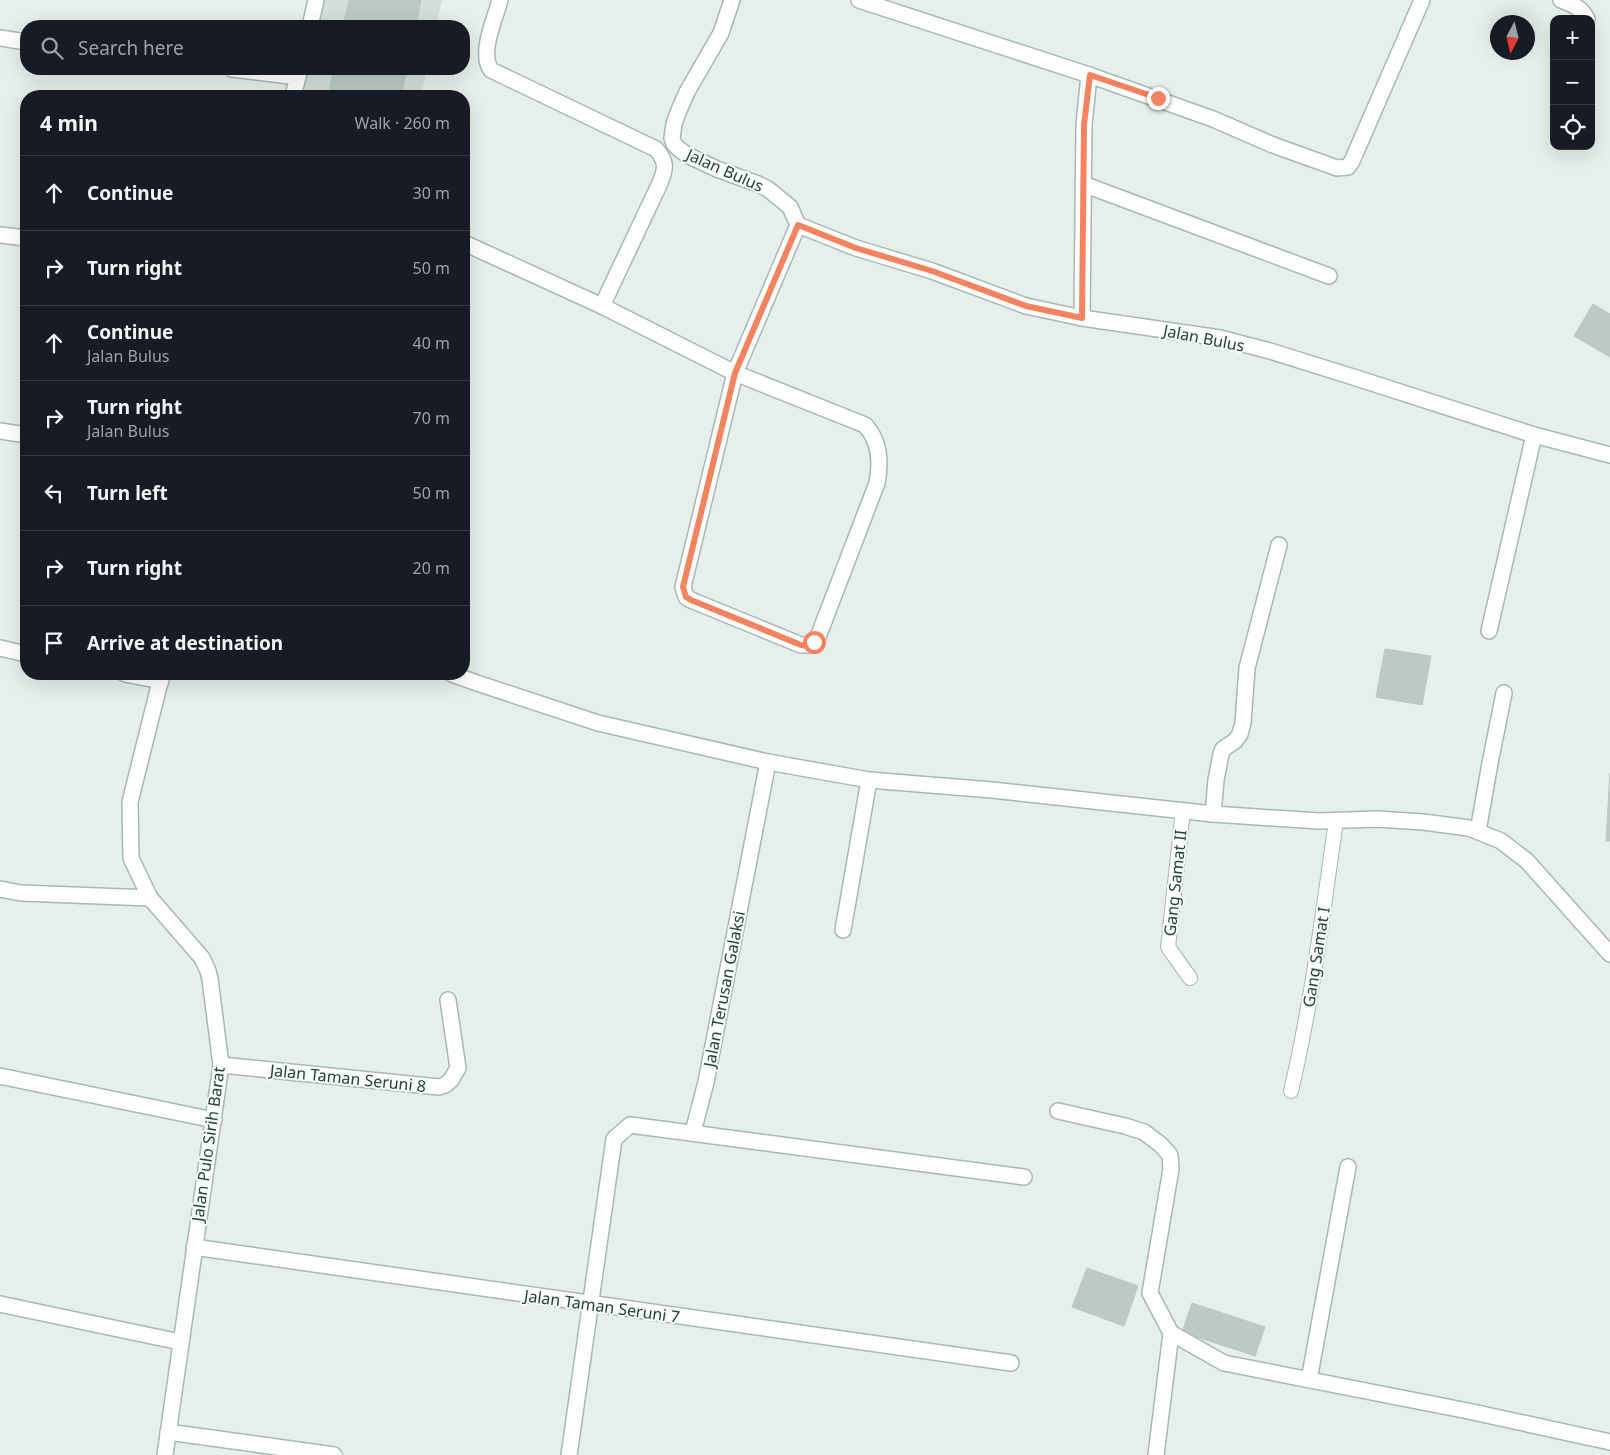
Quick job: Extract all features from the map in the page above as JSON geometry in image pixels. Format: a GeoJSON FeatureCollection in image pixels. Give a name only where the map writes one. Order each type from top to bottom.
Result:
{"type":"FeatureCollection","features":[{"type":"Feature","properties":{"kind":"street"},"geometry":{"type":"LineString","coordinates":[[311,20],[316,0]]}},
{"type":"Feature","properties":{"kind":"street"},"geometry":{"type":"LineString","coordinates":[[500,0],[486,49],[486,61],[491,70],[656,149],[664,162],[660,183],[602,306]]}},
{"type":"Feature","properties":{"kind":"street","name":"Jalan Bulus"},"geometry":{"type":"LineString","coordinates":[[732,0],[721,33],[698,71],[683,101],[674,124],[672,138],[674,144],[687,155],[717,170],[768,189],[790,207],[798,225],[856,248],[932,271],[1026,306],[1082,318],[1220,338],[1350,376],[1534,435],[1610,455]]}},
{"type":"Feature","properties":{"kind":"street"},"geometry":{"type":"LineString","coordinates":[[859,0],[1090,75],[1213,119],[1282,149],[1338,168],[1348,167],[1352,161],[1422,0]]}},
{"type":"Feature","properties":{"kind":"street"},"geometry":{"type":"LineString","coordinates":[[1561,0],[1575,6],[1585,15]]}},
{"type":"Feature","properties":{"kind":"street"},"geometry":{"type":"LineString","coordinates":[[0,38],[20,41]]}},
{"type":"Feature","properties":{"kind":"street"},"geometry":{"type":"LineString","coordinates":[[295,90],[298,75]]}},
{"type":"Feature","properties":{"kind":"street"},"geometry":{"type":"LineString","coordinates":[[1082,318],[1084,125],[1090,75]]}},
{"type":"Feature","properties":{"kind":"street"},"geometry":{"type":"LineString","coordinates":[[1083,184],[1329,276]]}},
{"type":"Feature","properties":{"kind":"street"},"geometry":{"type":"LineString","coordinates":[[470,246],[602,306],[735,373],[865,425],[870,430],[878,452],[880,466],[877,483],[818,637],[808,646],[801,645],[691,600],[686,597],[683,587],[735,373],[798,225]]}},
{"type":"Feature","properties":{"kind":"street"},"geometry":{"type":"LineString","coordinates":[[0,235],[20,237]]}},
{"type":"Feature","properties":{"kind":"street"},"geometry":{"type":"LineString","coordinates":[[0,431],[20,434]]}},
{"type":"Feature","properties":{"kind":"street"},"geometry":{"type":"LineString","coordinates":[[1489,631],[1534,435]]}},
{"type":"Feature","properties":{"kind":"street"},"geometry":{"type":"LineString","coordinates":[[1213,814],[1216,780],[1221,754],[1240,734],[1243,723],[1247,668],[1279,545]]}},
{"type":"Feature","properties":{"kind":"street"},"geometry":{"type":"LineString","coordinates":[[0,648],[20,653]]}},
{"type":"Feature","properties":{"kind":"street","name":"Jalan Pulo Sirih Barat"},"geometry":{"type":"LineString","coordinates":[[161,680],[130,802],[131,858],[150,898],[202,958],[205,964],[210,979],[221,1065],[165,1455]]}},
{"type":"Feature","properties":{"kind":"street"},"geometry":{"type":"LineString","coordinates":[[469,680],[598,723],[768,762],[869,780],[992,790],[1213,814],[1309,821],[1377,819],[1469,828],[1501,841],[1528,861],[1610,954]]}},
{"type":"Feature","properties":{"kind":"street"},"geometry":{"type":"LineString","coordinates":[[1478,831],[1504,693]]}},
{"type":"Feature","properties":{"kind":"street","name":"Jalan Terusan Galaksi"},"geometry":{"type":"LineString","coordinates":[[693,1132],[706,1082],[768,762]]}},
{"type":"Feature","properties":{"kind":"street"},"geometry":{"type":"LineString","coordinates":[[843,930],[869,780]]}},
{"type":"Feature","properties":{"kind":"street"},"geometry":{"type":"LineString","coordinates":[[0,889],[20,893],[150,898]]}},
{"type":"Feature","properties":{"kind":"street","name":"Jalan Taman Seruni 8"},"geometry":{"type":"LineString","coordinates":[[221,1065],[439,1087],[446,1085],[458,1068],[448,1000]]}},
{"type":"Feature","properties":{"kind":"street"},"geometry":{"type":"LineString","coordinates":[[0,1076],[214,1120]]}},
{"type":"Feature","properties":{"kind":"street"},"geometry":{"type":"LineString","coordinates":[[1058,1111],[1144,1132],[1161,1145],[1170,1155],[1171,1169],[1150,1293],[1171,1333],[1224,1363],[1468,1410],[1610,1442]]}},
{"type":"Feature","properties":{"kind":"street"},"geometry":{"type":"LineString","coordinates":[[569,1455],[614,1139],[630,1125],[1024,1177]]}},
{"type":"Feature","properties":{"kind":"street"},"geometry":{"type":"LineString","coordinates":[[1310,1380],[1348,1167]]}},
{"type":"Feature","properties":{"kind":"street","name":"Jalan Taman Seruni 7"},"geometry":{"type":"LineString","coordinates":[[194,1247],[1011,1364]]}},
{"type":"Feature","properties":{"kind":"street"},"geometry":{"type":"LineString","coordinates":[[0,1304],[180,1342]]}},
{"type":"Feature","properties":{"kind":"street"},"geometry":{"type":"LineString","coordinates":[[1156,1455],[1171,1333]]}},
{"type":"Feature","properties":{"kind":"street"},"geometry":{"type":"LineString","coordinates":[[168,1432],[334,1455]]}},
{"type":"Feature","properties":{"kind":"lane","name":"Gang Samat II"},"geometry":{"type":"LineString","coordinates":[[1183,811],[1168,947],[1190,978]]}},
{"type":"Feature","properties":{"kind":"lane","name":"Gang Samat I"},"geometry":{"type":"LineString","coordinates":[[1291,1091],[1303,1042],[1336,821]]}},
{"type":"Feature","properties":{"kind":"shaded area"},"geometry":{"type":"Polygon","coordinates":[[[320,0],[442,0],[437,20],[315,20],[320,0]]]}},
{"type":"Feature","properties":{"kind":"shaded area"},"geometry":{"type":"Polygon","coordinates":[[[302,75],[426,75],[422,90],[299,90],[302,75]]]}},
{"type":"Feature","properties":{"kind":"building"},"geometry":{"type":"Polygon","coordinates":[[[349,0],[421,0],[417,20],[344,20],[349,0]]]}},
{"type":"Feature","properties":{"kind":"building"},"geometry":{"type":"Polygon","coordinates":[[[333,75],[406,75],[402,90],[329,90],[333,75]]]}},
{"type":"Feature","properties":{"kind":"building"},"geometry":{"type":"Polygon","coordinates":[[[1593,304],[1610,314],[1610,357],[1574,336],[1593,304]]]}},
{"type":"Feature","properties":{"kind":"building"},"geometry":{"type":"Polygon","coordinates":[[[1385,649],[1431,656],[1422,705],[1376,697],[1385,649]]]}},
{"type":"Feature","properties":{"kind":"building"},"geometry":{"type":"Polygon","coordinates":[[[1610,773],[1610,841],[1606,841],[1610,773]]]}},
{"type":"Feature","properties":{"kind":"building"},"geometry":{"type":"Polygon","coordinates":[[[1087,1268],[1138,1286],[1124,1326],[1072,1307],[1087,1268]]]}},
{"type":"Feature","properties":{"kind":"building"},"geometry":{"type":"Polygon","coordinates":[[[1192,1303],[1265,1327],[1255,1356],[1182,1332],[1192,1303]]]}},
{"type":"Feature","properties":{"kind":"route"},"geometry":{"type":"LineString","coordinates":[[814,642],[808,646],[801,645],[691,600],[686,597],[683,587],[735,373],[798,225],[856,248],[932,271],[1026,306],[1082,318],[1084,125],[1090,75],[1158,98]]}}]}
